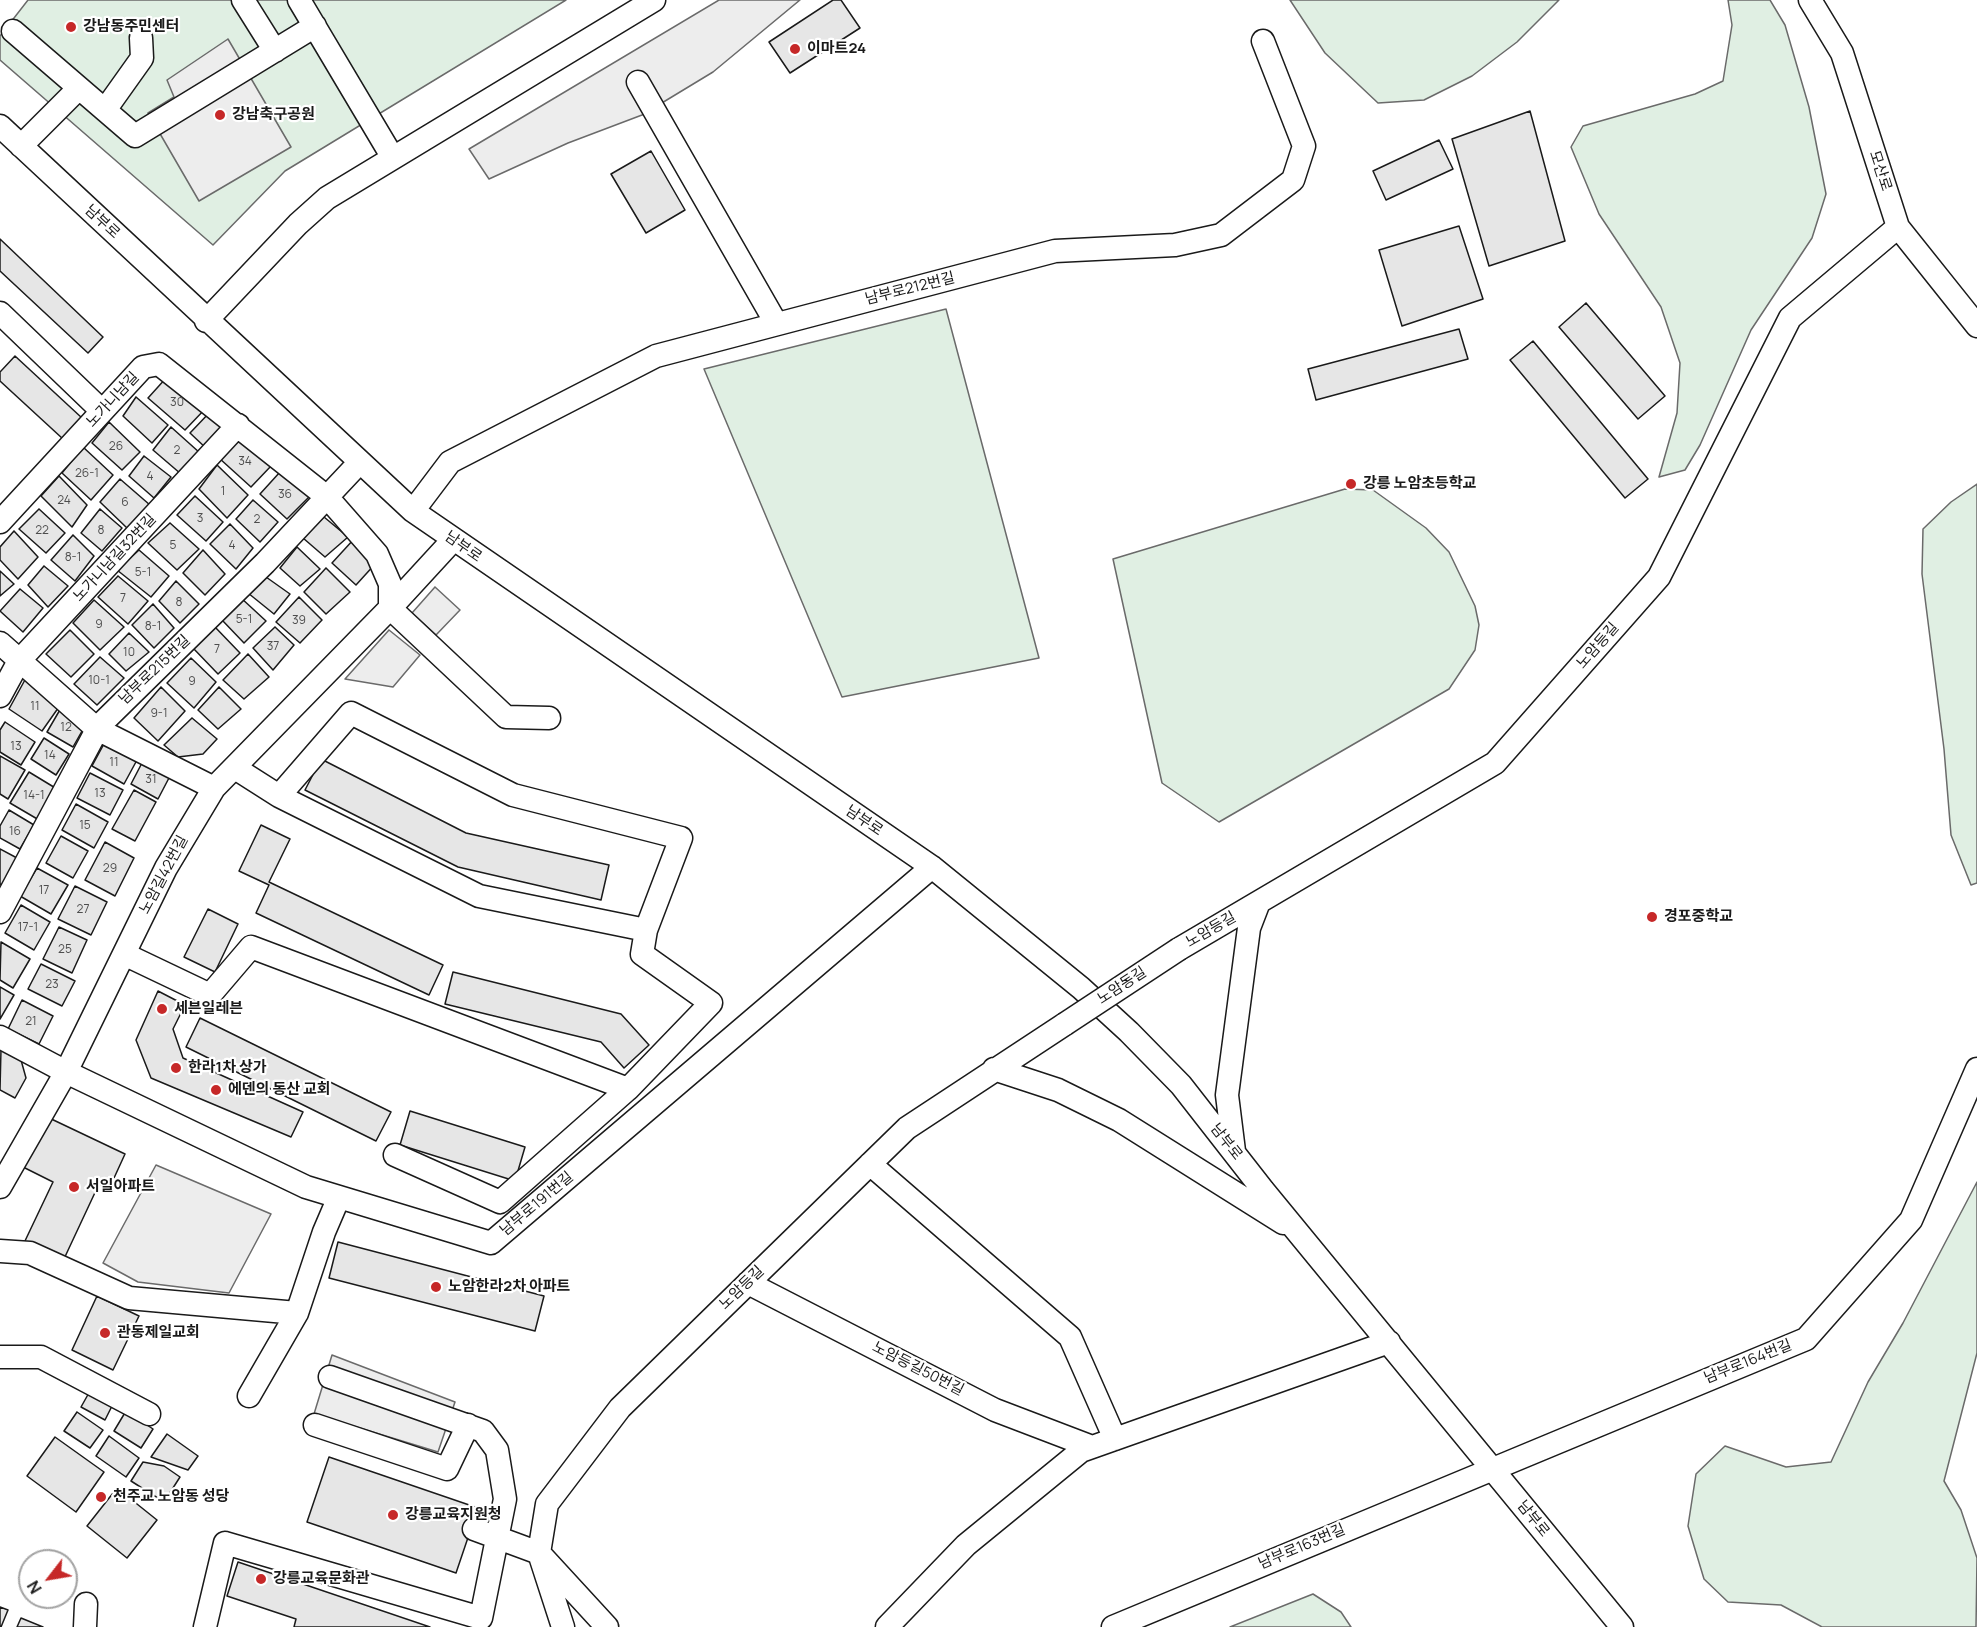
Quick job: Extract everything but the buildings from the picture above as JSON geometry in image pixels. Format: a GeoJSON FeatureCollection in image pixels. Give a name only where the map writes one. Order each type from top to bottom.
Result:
{"type":"FeatureCollection","features":[{"type":"Feature","properties":{"kind":"street"},"geometry":{"type":"LineString","coordinates":[[243,0],[275,51]]}},
{"type":"Feature","properties":{"kind":"street"},"geometry":{"type":"LineString","coordinates":[[299,0],[393,158]]}},
{"type":"Feature","properties":{"kind":"street"},"geometry":{"type":"LineString","coordinates":[[206,321],[298,224],[327,198],[654,0]]}},
{"type":"Feature","properties":{"kind":"street","name":"모산로"},"geometry":{"type":"LineString","coordinates":[[1814,4],[1842,53],[1898,227],[1977,326]]}},
{"type":"Feature","properties":{"kind":"street"},"geometry":{"type":"LineString","coordinates":[[13,31],[135,136],[315,26]]}},
{"type":"Feature","properties":{"kind":"street"},"geometry":{"type":"LineString","coordinates":[[105,110],[142,58],[141,38]]}},
{"type":"Feature","properties":{"kind":"street","name":"남부로212번길"},"geometry":{"type":"LineString","coordinates":[[413,511],[450,462],[656,356],[1055,251],[1175,244],[1221,235],[1293,180],[1304,146],[1263,41]]}},
{"type":"Feature","properties":{"kind":"street"},"geometry":{"type":"LineString","coordinates":[[638,82],[776,323]]}},
{"type":"Feature","properties":{"kind":"street"},"geometry":{"type":"LineString","coordinates":[[21,146],[80,88]]}},
{"type":"Feature","properties":{"kind":"street","name":"남부로"},"geometry":{"type":"LineString","coordinates":[[0,126],[206,321],[413,511],[452,541],[932,867],[1081,988],[1129,1032],[1181,1085],[1622,1627]]}},
{"type":"Feature","properties":{"kind":"street","name":"노암등길"},"geometry":{"type":"LineString","coordinates":[[1179,949],[1495,763],[1659,577],[1790,318],[1898,227]]}},
{"type":"Feature","properties":{"kind":"street"},"geometry":{"type":"LineString","coordinates":[[0,313],[102,411]]}},
{"type":"Feature","properties":{"kind":"street","name":"노가니남길"},"geometry":{"type":"LineString","coordinates":[[0,522],[143,367],[159,364],[327,496]]}},
{"type":"Feature","properties":{"kind":"street","name":"노가니남길32번길"},"geometry":{"type":"LineString","coordinates":[[0,696],[19,661],[238,425]]}},
{"type":"Feature","properties":{"kind":"street","name":"남부로215번길"},"geometry":{"type":"LineString","coordinates":[[0,912],[97,729],[264,563],[359,463]]}},
{"type":"Feature","properties":{"kind":"street"},"geometry":{"type":"LineString","coordinates":[[327,496],[377,554],[390,584],[390,608],[506,717],[549,718]]}},
{"type":"Feature","properties":{"kind":"street","name":"노암길42번길"},"geometry":{"type":"LineString","coordinates":[[0,1186],[66,1072],[166,868],[214,788],[390,608],[452,541]]}},
{"type":"Feature","properties":{"kind":"street"},"geometry":{"type":"LineString","coordinates":[[0,643],[97,729],[214,788]]}},
{"type":"Feature","properties":{"kind":"street"},"geometry":{"type":"LineString","coordinates":[[279,796],[351,713],[513,795],[681,838],[646,930],[642,954],[711,1003],[628,1089],[500,1202],[395,1155]]}},
{"type":"Feature","properties":{"kind":"street"},"geometry":{"type":"LineString","coordinates":[[235,768],[279,796],[479,896],[646,930]]}},
{"type":"Feature","properties":{"kind":"street","name":"남부로191번길"},"geometry":{"type":"LineString","coordinates":[[0,1037],[66,1072],[306,1187],[491,1243],[932,867]]}},
{"type":"Feature","properties":{"kind":"street"},"geometry":{"type":"LineString","coordinates":[[1235,1154],[1227,1095],[1249,928],[1259,902]]}},
{"type":"Feature","properties":{"kind":"street"},"geometry":{"type":"LineString","coordinates":[[124,954],[210,995],[251,947],[628,1089]]}},
{"type":"Feature","properties":{"kind":"street","name":"노암동길"},"geometry":{"type":"LineString","coordinates":[[1065,1024],[1179,949]]}},
{"type":"Feature","properties":{"kind":"street","name":"노암등길"},"geometry":{"type":"LineString","coordinates":[[563,1627],[539,1553],[547,1504],[620,1408],[907,1128],[1065,1024]]}},
{"type":"Feature","properties":{"kind":"street"},"geometry":{"type":"LineString","coordinates":[[994,1069],[1058,1090],[1119,1120],[1300,1234]]}},
{"type":"Feature","properties":{"kind":"street","name":"남부로164번길"},"geometry":{"type":"LineString","coordinates":[[1492,1468],[1806,1339],[1911,1220],[1977,1069]]}},
{"type":"Feature","properties":{"kind":"street"},"geometry":{"type":"LineString","coordinates":[[870,1164],[1070,1337],[1115,1439]]}},
{"type":"Feature","properties":{"kind":"street"},"geometry":{"type":"LineString","coordinates":[[249,1396],[297,1313],[324,1232],[339,1197]]}},
{"type":"Feature","properties":{"kind":"street"},"geometry":{"type":"LineString","coordinates":[[0,1251],[30,1252],[129,1298],[297,1313]]}},
{"type":"Feature","properties":{"kind":"street","name":"노암등길50번길"},"geometry":{"type":"LineString","coordinates":[[748,1283],[996,1410],[1092,1447]]}},
{"type":"Feature","properties":{"kind":"street"},"geometry":{"type":"LineString","coordinates":[[887,1627],[966,1545],[1081,1451],[1389,1342]]}},
{"type":"Feature","properties":{"kind":"street"},"geometry":{"type":"LineString","coordinates":[[0,1357],[41,1357],[149,1414]]}},
{"type":"Feature","properties":{"kind":"street"},"geometry":{"type":"LineString","coordinates":[[205,1627],[225,1542],[481,1618],[505,1499],[497,1450],[483,1431],[330,1377]]}},
{"type":"Feature","properties":{"kind":"street"},"geometry":{"type":"LineString","coordinates":[[315,1425],[447,1469],[468,1425]]}},
{"type":"Feature","properties":{"kind":"street","name":"남부로163번길"},"geometry":{"type":"LineString","coordinates":[[1113,1627],[1492,1468]]}},
{"type":"Feature","properties":{"kind":"street"},"geometry":{"type":"LineString","coordinates":[[474,1529],[539,1553],[607,1627]]}},
{"type":"Feature","properties":{"kind":"street"},"geometry":{"type":"LineString","coordinates":[[85,1627],[86,1604]]}},
{"type":"Feature","properties":{"kind":"green space","name":"강남축구공원"},"geometry":{"type":"Polygon","coordinates":[[[28,0],[566,0],[285,171],[213,245],[0,60],[0,36],[28,0]]]}},
{"type":"Feature","properties":{"kind":"green space"},"geometry":{"type":"Polygon","coordinates":[[[1290,0],[1559,0],[1517,42],[1472,76],[1424,100],[1378,103],[1325,53],[1290,0]]]}},
{"type":"Feature","properties":{"kind":"green space"},"geometry":{"type":"Polygon","coordinates":[[[1728,0],[1770,0],[1785,25],[1809,107],[1826,194],[1812,238],[1751,330],[1700,445],[1685,470],[1659,477],[1677,413],[1680,363],[1661,307],[1599,214],[1571,147],[1583,126],[1695,94],[1723,81],[1732,25],[1728,0]]]}},
{"type":"Feature","properties":{"kind":"green space"},"geometry":{"type":"Polygon","coordinates":[[[946,309],[1039,658],[842,697],[704,369],[946,309]]]}},
{"type":"Feature","properties":{"kind":"green space"},"geometry":{"type":"Polygon","coordinates":[[[1977,484],[1977,883],[1971,885],[1951,835],[1944,749],[1922,574],[1923,529],[1951,502],[1977,484]]]}},
{"type":"Feature","properties":{"kind":"green space"},"geometry":{"type":"Polygon","coordinates":[[[1345,489],[1373,490],[1426,528],[1449,552],[1475,606],[1479,625],[1475,650],[1449,689],[1219,822],[1162,783],[1113,559],[1345,489]]]}},
{"type":"Feature","properties":{"kind":"green space"},"geometry":{"type":"Polygon","coordinates":[[[1977,1182],[1977,1353],[1944,1481],[1961,1510],[1977,1558],[1976,1627],[1822,1627],[1781,1605],[1728,1602],[1704,1579],[1688,1526],[1696,1474],[1725,1446],[1786,1467],[1831,1462],[1868,1382],[1903,1323],[1977,1182]]]}},
{"type":"Feature","properties":{"kind":"green space"},"geometry":{"type":"Polygon","coordinates":[[[1313,1594],[1341,1612],[1351,1627],[1230,1627],[1313,1594]]]}},
{"type":"Feature","properties":{"kind":"shaded area"},"geometry":{"type":"Polygon","coordinates":[[[719,0],[800,0],[713,72],[642,115],[568,143],[489,179],[469,149],[719,0]]]}},
{"type":"Feature","properties":{"kind":"shaded area"},"geometry":{"type":"Polygon","coordinates":[[[228,39],[291,147],[199,201],[148,113],[174,97],[167,80],[228,39]]]}},
{"type":"Feature","properties":{"kind":"shaded area"},"geometry":{"type":"Polygon","coordinates":[[[435,587],[460,610],[436,635],[412,613],[435,587]]]}},
{"type":"Feature","properties":{"kind":"shaded area"},"geometry":{"type":"Polygon","coordinates":[[[389,630],[420,655],[393,687],[345,679],[389,630]]]}},
{"type":"Feature","properties":{"kind":"shaded area"},"geometry":{"type":"Polygon","coordinates":[[[156,1165],[271,1214],[229,1293],[138,1282],[103,1263],[156,1165]]]}},
{"type":"Feature","properties":{"kind":"shaded area"},"geometry":{"type":"Polygon","coordinates":[[[332,1355],[455,1402],[438,1452],[314,1414],[332,1355]]]}},
{"type":"Feature","properties":{"kind":"place","name":"강남동주민센터"},"geometry":{"type":"Point","coordinates":[71,27]}},
{"type":"Feature","properties":{"kind":"place","name":"이마트24"},"geometry":{"type":"Point","coordinates":[795,49]}},
{"type":"Feature","properties":{"kind":"place","name":"강남축구공원"},"geometry":{"type":"Point","coordinates":[220,115]}},
{"type":"Feature","properties":{"kind":"place","name":"강릉 노암초등학교"},"geometry":{"type":"Point","coordinates":[1351,484]}},
{"type":"Feature","properties":{"kind":"place","name":"경포중학교"},"geometry":{"type":"Point","coordinates":[1652,917]}},
{"type":"Feature","properties":{"kind":"place","name":"세븐일레븐"},"geometry":{"type":"Point","coordinates":[162,1009]}},
{"type":"Feature","properties":{"kind":"place","name":"한라1차 상가"},"geometry":{"type":"Point","coordinates":[176,1068]}},
{"type":"Feature","properties":{"kind":"place","name":"에덴의 동산 교회"},"geometry":{"type":"Point","coordinates":[216,1090]}},
{"type":"Feature","properties":{"kind":"place","name":"서일아파트"},"geometry":{"type":"Point","coordinates":[74,1187]}},
{"type":"Feature","properties":{"kind":"place","name":"노암한라2차 아파트"},"geometry":{"type":"Point","coordinates":[436,1287]}},
{"type":"Feature","properties":{"kind":"place","name":"관동제일교회"},"geometry":{"type":"Point","coordinates":[105,1333]}},
{"type":"Feature","properties":{"kind":"place","name":"천주교 노암동 성당"},"geometry":{"type":"Point","coordinates":[101,1497]}},
{"type":"Feature","properties":{"kind":"place","name":"강릉교육지원청"},"geometry":{"type":"Point","coordinates":[393,1515]}},
{"type":"Feature","properties":{"kind":"place","name":"강릉교육문화관"},"geometry":{"type":"Point","coordinates":[261,1579]}}]}
